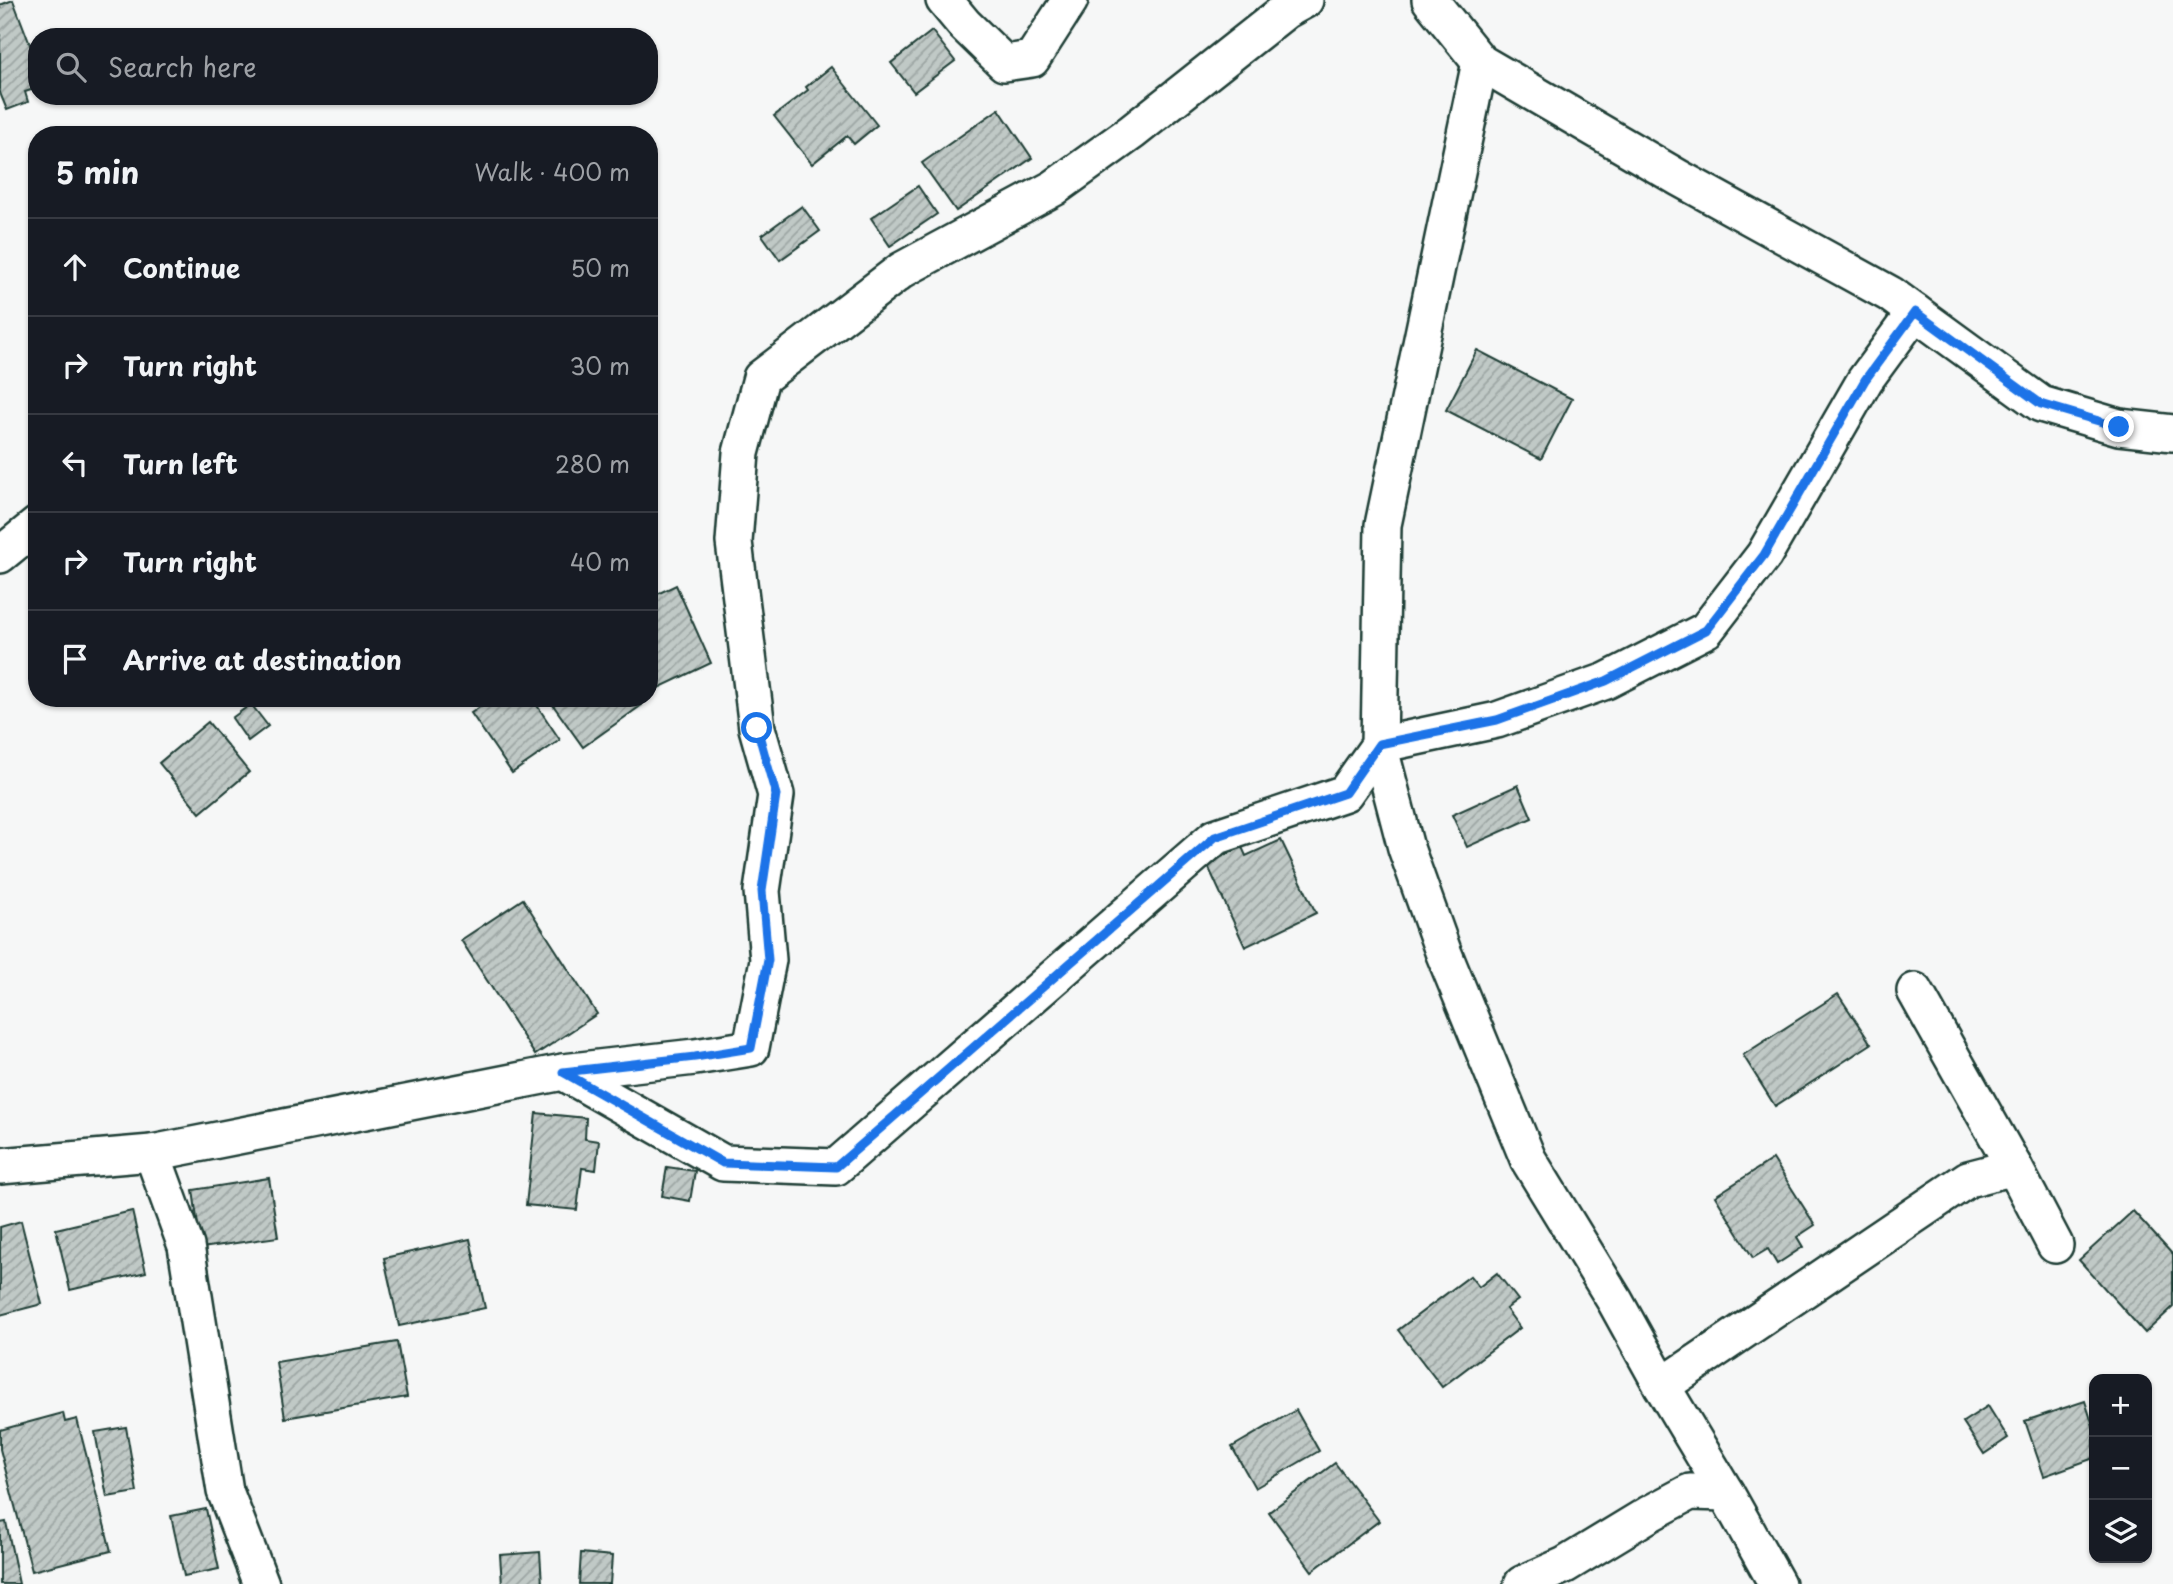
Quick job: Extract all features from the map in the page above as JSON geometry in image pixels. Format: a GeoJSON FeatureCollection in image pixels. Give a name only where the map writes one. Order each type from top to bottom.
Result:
{"type":"FeatureCollection","features":[{"type":"Feature","properties":{"kind":"street"},"geometry":{"type":"LineString","coordinates":[[944,0],[1004,63],[1032,59],[1070,0]]}},
{"type":"Feature","properties":{"kind":"street"},"geometry":{"type":"LineString","coordinates":[[0,1166],[152,1153],[563,1072],[751,1048],[768,960],[762,891],[776,795],[757,728],[734,542],[741,453],[761,378],[902,270],[1054,188],[1132,132],[1286,11],[1305,0]]}},
{"type":"Feature","properties":{"kind":"street"},"geometry":{"type":"LineString","coordinates":[[1430,0],[1480,62],[1679,178],[1890,294],[2041,404],[2119,427],[2173,433]]}},
{"type":"Feature","properties":{"kind":"street"},"geometry":{"type":"LineString","coordinates":[[1480,62],[1383,524],[1379,744],[1406,848],[1435,931],[1528,1159],[1615,1301],[1777,1584]]}},
{"type":"Feature","properties":{"kind":"street"},"geometry":{"type":"LineString","coordinates":[[563,1072],[723,1163],[836,1167],[1215,837],[1345,793],[1379,744],[1497,720],[1606,681],[1706,630],[1764,555],[1865,380],[1915,312]]}},
{"type":"Feature","properties":{"kind":"street"},"geometry":{"type":"LineString","coordinates":[[0,555],[28,532]]}},
{"type":"Feature","properties":{"kind":"street"},"geometry":{"type":"LineString","coordinates":[[1915,991],[2055,1245]]}},
{"type":"Feature","properties":{"kind":"street"},"geometry":{"type":"LineString","coordinates":[[152,1153],[186,1246],[225,1491],[261,1584]]}},
{"type":"Feature","properties":{"kind":"street"},"geometry":{"type":"LineString","coordinates":[[1662,1387],[1968,1179],[2014,1167]]}},
{"type":"Feature","properties":{"kind":"street"},"geometry":{"type":"LineString","coordinates":[[1522,1584],[1565,1566],[1690,1492],[1726,1493]]}},
{"type":"Feature","properties":{"kind":"building"},"geometry":{"type":"Polygon","coordinates":[[[13,0],[28,39],[28,91],[25,92],[28,102],[7,110],[0,93],[0,5],[13,0]]]}},
{"type":"Feature","properties":{"kind":"building"},"geometry":{"type":"Polygon","coordinates":[[[932,31],[955,61],[914,92],[891,63],[932,31]]]}},
{"type":"Feature","properties":{"kind":"building"},"geometry":{"type":"Polygon","coordinates":[[[831,67],[877,125],[854,144],[847,136],[812,164],[774,116],[808,90],[806,87],[831,67]]]}},
{"type":"Feature","properties":{"kind":"building"},"geometry":{"type":"Polygon","coordinates":[[[999,109],[1032,158],[956,211],[922,163],[999,109]]]}},
{"type":"Feature","properties":{"kind":"building"},"geometry":{"type":"Polygon","coordinates":[[[918,186],[937,214],[890,246],[871,218],[918,186]]]}},
{"type":"Feature","properties":{"kind":"building"},"geometry":{"type":"Polygon","coordinates":[[[802,206],[820,231],[780,260],[762,235],[802,206]]]}},
{"type":"Feature","properties":{"kind":"building"},"geometry":{"type":"Polygon","coordinates":[[[1477,350],[1572,399],[1541,459],[1446,410],[1477,350]]]}},
{"type":"Feature","properties":{"kind":"building"},"geometry":{"type":"Polygon","coordinates":[[[676,585],[711,663],[658,688],[658,594],[676,585]]]}},
{"type":"Feature","properties":{"kind":"building"},"geometry":{"type":"Polygon","coordinates":[[[247,707],[253,707],[268,726],[248,741],[232,718],[247,707]]]}},
{"type":"Feature","properties":{"kind":"building"},"geometry":{"type":"Polygon","coordinates":[[[480,707],[538,707],[560,740],[512,773],[471,713],[480,707]]]}},
{"type":"Feature","properties":{"kind":"building"},"geometry":{"type":"Polygon","coordinates":[[[554,707],[639,707],[583,747],[554,707]]]}},
{"type":"Feature","properties":{"kind":"building"},"geometry":{"type":"Polygon","coordinates":[[[208,722],[249,772],[200,813],[159,763],[208,722]]]}},
{"type":"Feature","properties":{"kind":"building"},"geometry":{"type":"Polygon","coordinates":[[[1518,785],[1532,818],[1467,847],[1452,815],[1518,785]]]}},
{"type":"Feature","properties":{"kind":"building"},"geometry":{"type":"Polygon","coordinates":[[[1281,840],[1316,913],[1245,947],[1207,864],[1242,847],[1246,856],[1281,840]]]}},
{"type":"Feature","properties":{"kind":"building"},"geometry":{"type":"Polygon","coordinates":[[[523,899],[597,1014],[535,1055],[461,940],[523,899]]]}},
{"type":"Feature","properties":{"kind":"building"},"geometry":{"type":"Polygon","coordinates":[[[1838,994],[1871,1044],[1775,1106],[1743,1055],[1838,994]]]}},
{"type":"Feature","properties":{"kind":"building"},"geometry":{"type":"Polygon","coordinates":[[[536,1113],[586,1118],[585,1139],[599,1141],[596,1170],[582,1168],[577,1210],[526,1205],[536,1113]]]}},
{"type":"Feature","properties":{"kind":"building"},"geometry":{"type":"Polygon","coordinates":[[[1773,1159],[1815,1225],[1797,1237],[1803,1247],[1777,1264],[1768,1249],[1753,1258],[1715,1196],[1773,1159]]]}},
{"type":"Feature","properties":{"kind":"building"},"geometry":{"type":"Polygon","coordinates":[[[667,1167],[695,1171],[690,1201],[662,1196],[667,1167]]]}},
{"type":"Feature","properties":{"kind":"building"},"geometry":{"type":"Polygon","coordinates":[[[269,1178],[278,1237],[201,1248],[193,1190],[269,1178]]]}},
{"type":"Feature","properties":{"kind":"building"},"geometry":{"type":"Polygon","coordinates":[[[132,1211],[146,1272],[70,1290],[56,1229],[132,1211]]]}},
{"type":"Feature","properties":{"kind":"building"},"geometry":{"type":"Polygon","coordinates":[[[2133,1211],[2173,1255],[2173,1307],[2145,1333],[2079,1260],[2133,1211]]]}},
{"type":"Feature","properties":{"kind":"building"},"geometry":{"type":"Polygon","coordinates":[[[21,1221],[42,1304],[0,1315],[0,1227],[21,1221]]]}},
{"type":"Feature","properties":{"kind":"building"},"geometry":{"type":"Polygon","coordinates":[[[470,1239],[485,1308],[399,1326],[384,1258],[470,1239]]]}},
{"type":"Feature","properties":{"kind":"building"},"geometry":{"type":"Polygon","coordinates":[[[1497,1273],[1518,1300],[1506,1309],[1520,1328],[1442,1387],[1398,1330],[1470,1276],[1479,1287],[1497,1273]]]}},
{"type":"Feature","properties":{"kind":"building"},"geometry":{"type":"Polygon","coordinates":[[[397,1342],[407,1397],[285,1418],[276,1362],[397,1342]]]}},
{"type":"Feature","properties":{"kind":"building"},"geometry":{"type":"Polygon","coordinates":[[[2085,1401],[2089,1413],[2089,1460],[2044,1476],[2025,1421],[2085,1401]]]}},
{"type":"Feature","properties":{"kind":"building"},"geometry":{"type":"Polygon","coordinates":[[[1988,1406],[2008,1438],[1984,1454],[1963,1422],[1988,1406]]]}},
{"type":"Feature","properties":{"kind":"building"},"geometry":{"type":"Polygon","coordinates":[[[1296,1410],[1319,1451],[1255,1488],[1232,1447],[1296,1410]]]}},
{"type":"Feature","properties":{"kind":"building"},"geometry":{"type":"Polygon","coordinates":[[[63,1413],[65,1422],[77,1419],[111,1551],[32,1571],[0,1449],[0,1430],[63,1413]]]}},
{"type":"Feature","properties":{"kind":"building"},"geometry":{"type":"Polygon","coordinates":[[[126,1427],[137,1492],[107,1497],[95,1432],[126,1427]]]}},
{"type":"Feature","properties":{"kind":"building"},"geometry":{"type":"Polygon","coordinates":[[[1335,1463],[1379,1521],[1312,1571],[1269,1512],[1335,1463]]]}},
{"type":"Feature","properties":{"kind":"building"},"geometry":{"type":"Polygon","coordinates":[[[206,1509],[219,1569],[184,1576],[171,1516],[206,1509]]]}},
{"type":"Feature","properties":{"kind":"building"},"geometry":{"type":"Polygon","coordinates":[[[6,1522],[19,1584],[0,1584],[0,1523],[6,1522]]]}},
{"type":"Feature","properties":{"kind":"building"},"geometry":{"type":"Polygon","coordinates":[[[540,1552],[542,1584],[502,1584],[500,1555],[540,1552]]]}},
{"type":"Feature","properties":{"kind":"building"},"geometry":{"type":"Polygon","coordinates":[[[581,1553],[612,1556],[610,1584],[579,1584],[581,1553]]]}},
{"type":"Feature","properties":{"kind":"route"},"geometry":{"type":"LineString","coordinates":[[757,728],[776,795],[762,891],[768,960],[751,1048],[563,1072],[723,1163],[836,1167],[1215,837],[1345,793],[1379,744],[1497,720],[1606,681],[1706,630],[1764,555],[1865,380],[1915,312],[2041,404],[2119,427]]}}]}
